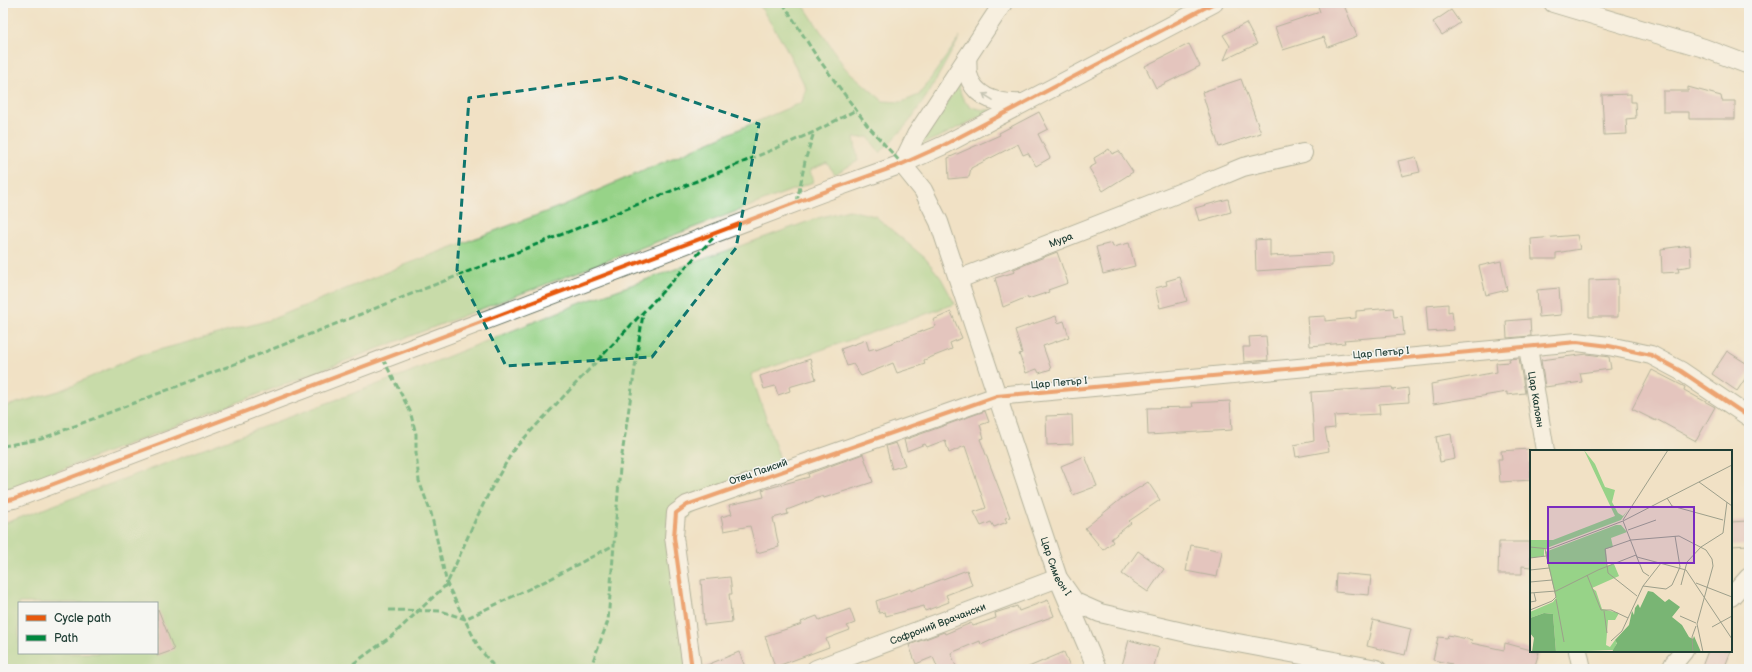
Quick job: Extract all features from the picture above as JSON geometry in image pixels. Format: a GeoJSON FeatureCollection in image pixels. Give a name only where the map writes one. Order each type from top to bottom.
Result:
{"type":"FeatureCollection","features":[{"type":"Feature","properties":{"kind":"street"},"geometry":{"type":"LineString","coordinates":[[902,164],[916,135],[1003,3]]}},
{"type":"Feature","properties":{"kind":"street"},"geometry":{"type":"LineString","coordinates":[[3,501],[14,499],[821,193],[902,164],[944,145],[1214,3]]}},
{"type":"Feature","properties":{"kind":"street"},"geometry":{"type":"LineString","coordinates":[[1553,3],[1704,48],[1749,65]]}},
{"type":"Feature","properties":{"kind":"street"},"geometry":{"type":"LineString","coordinates":[[967,58],[968,74],[974,86],[984,95],[994,101],[1007,103],[1026,102]]}},
{"type":"Feature","properties":{"kind":"street","name":"Мура"},"geometry":{"type":"LineString","coordinates":[[959,279],[1243,167],[1303,153]]}},
{"type":"Feature","properties":{"kind":"street","name":"Цар Симеон I"},"geometry":{"type":"LineString","coordinates":[[902,164],[923,190],[939,222],[1058,578],[1075,602],[1100,613],[1200,636],[1370,668]]}},
{"type":"Feature","properties":{"kind":"street","name":"Цар Петър I"},"geometry":{"type":"LineString","coordinates":[[997,396],[1577,342],[1609,346],[1651,355],[1681,371],[1749,417]]}},
{"type":"Feature","properties":{"kind":"street","name":"Цар Калоян"},"geometry":{"type":"LineString","coordinates":[[1528,347],[1545,450]]}},
{"type":"Feature","properties":{"kind":"street","name":"Отец Паисий"},"geometry":{"type":"LineString","coordinates":[[692,669],[674,536],[676,513],[687,505],[997,396]]}},
{"type":"Feature","properties":{"kind":"street"},"geometry":{"type":"LineString","coordinates":[[1732,596],[1749,577]]}},
{"type":"Feature","properties":{"kind":"street"},"geometry":{"type":"LineString","coordinates":[[1058,578],[1097,669]]}},
{"type":"Feature","properties":{"kind":"street","name":"Софроний Врачански"},"geometry":{"type":"LineString","coordinates":[[816,669],[1058,578]]}},
{"type":"Feature","properties":{"kind":"street"},"geometry":{"type":"LineString","coordinates":[[1578,652],[1582,669]]}},
{"type":"Feature","properties":{"kind":"street"},"geometry":{"type":"LineString","coordinates":[[1671,669],[1683,652]]}},
{"type":"Feature","properties":{"kind":"highlighted area"},"geometry":{"type":"Polygon","coordinates":[[[620,77],[759,124],[736,248],[652,357],[506,366],[457,270],[469,98],[620,77]]]}},
{"type":"Feature","properties":{"kind":"green space"},"geometry":{"type":"Polygon","coordinates":[[[758,3],[802,3],[845,68],[883,101],[902,102],[919,95],[960,37],[928,94],[909,122],[880,153],[868,137],[854,138],[858,161],[835,174],[827,163],[810,170],[813,182],[3,492],[3,407],[59,391],[140,355],[270,320],[404,265],[564,205],[802,102],[806,88],[785,46],[758,3]]]}},
{"type":"Feature","properties":{"kind":"green space"},"geometry":{"type":"Polygon","coordinates":[[[959,84],[962,97],[965,102],[974,108],[993,110],[946,134],[920,145],[959,84]]]}},
{"type":"Feature","properties":{"kind":"green space"},"geometry":{"type":"Polygon","coordinates":[[[849,210],[875,216],[925,258],[941,278],[955,304],[751,374],[787,480],[697,510],[683,523],[682,536],[701,669],[3,669],[3,524],[397,377],[581,303],[818,218],[849,210]]]}},
{"type":"Feature","properties":{"kind":"building"},"geometry":{"type":"Polygon","coordinates":[[[1317,3],[1343,3],[1357,36],[1328,47],[1324,37],[1283,50],[1275,27],[1320,12],[1317,3]]]}},
{"type":"Feature","properties":{"kind":"building"},"geometry":{"type":"Polygon","coordinates":[[[1451,10],[1460,23],[1442,35],[1433,22],[1451,10]]]}},
{"type":"Feature","properties":{"kind":"building"},"geometry":{"type":"Polygon","coordinates":[[[1246,23],[1257,44],[1224,60],[1230,46],[1223,35],[1246,23]]]}},
{"type":"Feature","properties":{"kind":"building"},"geometry":{"type":"Polygon","coordinates":[[[1189,44],[1200,66],[1156,88],[1145,66],[1189,44]]]}},
{"type":"Feature","properties":{"kind":"building"},"geometry":{"type":"Polygon","coordinates":[[[1241,79],[1261,133],[1219,147],[1202,92],[1241,79]]]}},
{"type":"Feature","properties":{"kind":"building"},"geometry":{"type":"Polygon","coordinates":[[[1688,87],[1721,96],[1722,101],[1735,101],[1735,119],[1689,119],[1689,112],[1663,112],[1663,91],[1688,91],[1688,87]]]}},
{"type":"Feature","properties":{"kind":"building"},"geometry":{"type":"Polygon","coordinates":[[[1631,94],[1631,102],[1635,102],[1636,118],[1626,119],[1627,134],[1604,135],[1602,95],[1631,94]]]}},
{"type":"Feature","properties":{"kind":"building"},"geometry":{"type":"Polygon","coordinates":[[[1039,112],[1048,129],[1038,134],[1050,158],[1036,166],[1028,153],[1023,155],[1018,144],[971,168],[969,177],[949,179],[948,158],[1000,135],[999,133],[1039,112]]]}},
{"type":"Feature","properties":{"kind":"building"},"geometry":{"type":"Polygon","coordinates":[[[1109,149],[1112,154],[1119,151],[1133,172],[1103,191],[1089,168],[1096,164],[1094,158],[1109,149]]]}},
{"type":"Feature","properties":{"kind":"building"},"geometry":{"type":"Polygon","coordinates":[[[1416,157],[1420,172],[1402,176],[1398,161],[1416,157]]]}},
{"type":"Feature","properties":{"kind":"building"},"geometry":{"type":"Polygon","coordinates":[[[1228,199],[1231,212],[1199,221],[1195,208],[1228,199]]]}},
{"type":"Feature","properties":{"kind":"building"},"geometry":{"type":"Polygon","coordinates":[[[1577,235],[1580,249],[1556,253],[1556,259],[1532,259],[1531,239],[1577,235]]]}},
{"type":"Feature","properties":{"kind":"building"},"geometry":{"type":"Polygon","coordinates":[[[1270,239],[1270,256],[1332,253],[1332,266],[1256,271],[1255,240],[1270,239]]]}},
{"type":"Feature","properties":{"kind":"building"},"geometry":{"type":"Polygon","coordinates":[[[1112,243],[1113,247],[1129,243],[1135,266],[1103,274],[1096,247],[1112,243]]]}},
{"type":"Feature","properties":{"kind":"building"},"geometry":{"type":"Polygon","coordinates":[[[1690,245],[1691,266],[1678,268],[1679,272],[1662,273],[1661,249],[1690,245]]]}},
{"type":"Feature","properties":{"kind":"building"},"geometry":{"type":"Polygon","coordinates":[[[1057,252],[1068,283],[1048,290],[1049,292],[1028,299],[1027,297],[1003,307],[995,278],[1015,272],[1014,269],[1057,252]]]}},
{"type":"Feature","properties":{"kind":"building"},"geometry":{"type":"Polygon","coordinates":[[[1501,261],[1507,290],[1486,295],[1479,266],[1501,261]]]}},
{"type":"Feature","properties":{"kind":"building"},"geometry":{"type":"Polygon","coordinates":[[[1180,277],[1187,301],[1160,308],[1155,288],[1167,285],[1166,281],[1180,277]]]}},
{"type":"Feature","properties":{"kind":"building"},"geometry":{"type":"Polygon","coordinates":[[[1618,279],[1618,317],[1589,317],[1589,280],[1618,279]]]}},
{"type":"Feature","properties":{"kind":"building"},"geometry":{"type":"Polygon","coordinates":[[[1559,288],[1561,315],[1539,317],[1537,290],[1559,288]]]}},
{"type":"Feature","properties":{"kind":"building"},"geometry":{"type":"Polygon","coordinates":[[[1448,304],[1448,312],[1452,311],[1454,330],[1428,332],[1426,306],[1448,304]]]}},
{"type":"Feature","properties":{"kind":"building"},"geometry":{"type":"Polygon","coordinates":[[[1393,308],[1394,317],[1402,316],[1404,335],[1344,340],[1345,343],[1310,346],[1308,317],[1325,316],[1325,321],[1356,318],[1356,311],[1393,308]]]}},
{"type":"Feature","properties":{"kind":"building"},"geometry":{"type":"Polygon","coordinates":[[[951,312],[962,338],[950,343],[952,349],[924,360],[925,364],[897,373],[893,363],[861,376],[853,364],[847,366],[841,349],[866,340],[869,350],[876,349],[936,326],[933,320],[951,312]]]}},
{"type":"Feature","properties":{"kind":"building"},"geometry":{"type":"Polygon","coordinates":[[[1056,316],[1058,323],[1064,321],[1069,337],[1043,346],[1051,369],[1039,373],[1037,369],[1026,373],[1019,354],[1022,353],[1015,330],[1056,316]]]}},
{"type":"Feature","properties":{"kind":"building"},"geometry":{"type":"Polygon","coordinates":[[[1530,319],[1531,336],[1507,338],[1506,321],[1530,319]]]}},
{"type":"Feature","properties":{"kind":"building"},"geometry":{"type":"Polygon","coordinates":[[[1266,336],[1268,360],[1244,362],[1243,347],[1250,347],[1249,337],[1266,336]]]}},
{"type":"Feature","properties":{"kind":"building"},"geometry":{"type":"Polygon","coordinates":[[[1727,351],[1749,365],[1749,373],[1737,391],[1712,374],[1727,351]]]}},
{"type":"Feature","properties":{"kind":"building"},"geometry":{"type":"Polygon","coordinates":[[[1587,354],[1609,357],[1611,369],[1580,373],[1582,382],[1545,387],[1541,360],[1587,354]]]}},
{"type":"Feature","properties":{"kind":"building"},"geometry":{"type":"Polygon","coordinates":[[[1519,358],[1525,393],[1507,395],[1507,392],[1433,404],[1431,384],[1497,372],[1496,363],[1510,362],[1509,359],[1519,358]]]}},
{"type":"Feature","properties":{"kind":"building"},"geometry":{"type":"Polygon","coordinates":[[[810,359],[816,379],[789,387],[790,391],[778,395],[775,386],[764,389],[760,376],[810,359]]]}},
{"type":"Feature","properties":{"kind":"building"},"geometry":{"type":"Polygon","coordinates":[[[1652,370],[1685,387],[1684,390],[1715,407],[1696,441],[1656,419],[1656,421],[1632,409],[1652,370]]]}},
{"type":"Feature","properties":{"kind":"building"},"geometry":{"type":"Polygon","coordinates":[[[1392,387],[1393,390],[1408,388],[1409,402],[1379,404],[1380,414],[1334,416],[1335,428],[1325,429],[1329,451],[1296,457],[1294,445],[1314,441],[1311,392],[1392,387]]]}},
{"type":"Feature","properties":{"kind":"building"},"geometry":{"type":"Polygon","coordinates":[[[1230,401],[1232,430],[1148,435],[1147,408],[1193,407],[1192,403],[1230,401]]]}},
{"type":"Feature","properties":{"kind":"building"},"geometry":{"type":"Polygon","coordinates":[[[985,411],[989,422],[980,425],[984,438],[980,439],[1010,517],[1005,518],[1007,522],[994,527],[991,522],[981,526],[974,512],[986,508],[965,446],[949,453],[945,440],[927,447],[925,444],[907,451],[904,440],[985,411]]]}},
{"type":"Feature","properties":{"kind":"building"},"geometry":{"type":"Polygon","coordinates":[[[1072,415],[1073,444],[1047,445],[1046,416],[1072,415]]]}},
{"type":"Feature","properties":{"kind":"building"},"geometry":{"type":"Polygon","coordinates":[[[1451,434],[1455,459],[1440,462],[1436,437],[1451,434]]]}},
{"type":"Feature","properties":{"kind":"building"},"geometry":{"type":"Polygon","coordinates":[[[896,443],[905,465],[892,469],[886,446],[896,443]]]}},
{"type":"Feature","properties":{"kind":"building"},"geometry":{"type":"Polygon","coordinates":[[[1529,449],[1530,480],[1500,482],[1498,459],[1502,459],[1501,451],[1529,449]]]}},
{"type":"Feature","properties":{"kind":"building"},"geometry":{"type":"Polygon","coordinates":[[[863,454],[873,482],[824,498],[823,496],[787,510],[788,514],[773,518],[779,547],[757,553],[750,526],[724,531],[721,517],[732,514],[729,505],[764,497],[762,490],[809,477],[808,474],[863,454]]]}},
{"type":"Feature","properties":{"kind":"building"},"geometry":{"type":"Polygon","coordinates":[[[1085,456],[1097,486],[1073,495],[1061,466],[1085,456]]]}},
{"type":"Feature","properties":{"kind":"building"},"geometry":{"type":"Polygon","coordinates":[[[1148,482],[1160,500],[1129,521],[1131,523],[1111,539],[1113,542],[1103,550],[1085,528],[1121,499],[1148,482]]]}},
{"type":"Feature","properties":{"kind":"building"},"geometry":{"type":"Polygon","coordinates":[[[1747,521],[1748,545],[1732,546],[1732,522],[1747,521]]]}},
{"type":"Feature","properties":{"kind":"building"},"geometry":{"type":"Polygon","coordinates":[[[1499,542],[1530,542],[1530,567],[1522,566],[1522,574],[1498,574],[1499,542]]]}},
{"type":"Feature","properties":{"kind":"building"},"geometry":{"type":"Polygon","coordinates":[[[1191,545],[1222,551],[1217,577],[1186,571],[1191,545]]]}},
{"type":"Feature","properties":{"kind":"building"},"geometry":{"type":"Polygon","coordinates":[[[1138,551],[1164,569],[1148,592],[1122,574],[1138,551]]]}},
{"type":"Feature","properties":{"kind":"building"},"geometry":{"type":"Polygon","coordinates":[[[967,570],[972,585],[946,595],[949,602],[925,611],[924,606],[886,616],[885,612],[879,613],[876,601],[911,589],[911,591],[967,570]]]}},
{"type":"Feature","properties":{"kind":"building"},"geometry":{"type":"Polygon","coordinates":[[[1336,573],[1371,576],[1369,595],[1335,592],[1336,573]]]}},
{"type":"Feature","properties":{"kind":"building"},"geometry":{"type":"Polygon","coordinates":[[[730,577],[732,594],[729,594],[732,622],[704,625],[701,580],[730,577]]]}},
{"type":"Feature","properties":{"kind":"building"},"geometry":{"type":"Polygon","coordinates":[[[1048,600],[1054,616],[1007,633],[981,645],[980,641],[951,653],[957,669],[938,669],[933,657],[916,664],[909,645],[944,632],[945,634],[971,623],[973,626],[996,618],[995,613],[1017,606],[1019,611],[1048,600]]]}},
{"type":"Feature","properties":{"kind":"building"},"geometry":{"type":"Polygon","coordinates":[[[158,609],[174,650],[157,656],[158,654],[158,609]]]}},
{"type":"Feature","properties":{"kind":"building"},"geometry":{"type":"Polygon","coordinates":[[[850,609],[855,623],[847,626],[850,630],[826,639],[829,647],[775,667],[765,636],[802,624],[801,622],[817,616],[819,620],[850,609]]]}},
{"type":"Feature","properties":{"kind":"building"},"geometry":{"type":"Polygon","coordinates":[[[1373,620],[1411,629],[1405,655],[1367,646],[1373,620]]]}},
{"type":"Feature","properties":{"kind":"building"},"geometry":{"type":"Polygon","coordinates":[[[1448,635],[1472,640],[1471,643],[1504,650],[1505,643],[1530,650],[1530,652],[1539,652],[1534,669],[1451,669],[1452,664],[1433,660],[1438,637],[1447,638],[1448,635]]]}},
{"type":"Feature","properties":{"kind":"building"},"geometry":{"type":"Polygon","coordinates":[[[1129,640],[1159,648],[1153,669],[1121,669],[1129,640]]]}},
{"type":"Feature","properties":{"kind":"building"},"geometry":{"type":"Polygon","coordinates":[[[739,652],[746,669],[702,669],[702,667],[739,652]]]}},
{"type":"Feature","properties":{"kind":"building"},"geometry":{"type":"Polygon","coordinates":[[[1064,652],[1071,669],[1024,669],[1064,652]]]}},
{"type":"Feature","properties":{"kind":"building"},"geometry":{"type":"Polygon","coordinates":[[[1708,652],[1731,652],[1724,669],[1701,669],[1708,652]]]}},
{"type":"Feature","properties":{"kind":"marked path"},"geometry":{"type":"LineString","coordinates":[[783,3],[815,54],[867,125],[902,164]]}},
{"type":"Feature","properties":{"kind":"marked path"},"geometry":{"type":"LineString","coordinates":[[3,446],[41,439],[227,367],[727,169],[814,132],[856,110]]}},
{"type":"Feature","properties":{"kind":"marked path"},"geometry":{"type":"LineString","coordinates":[[797,202],[805,161],[814,132]]}},
{"type":"Feature","properties":{"kind":"marked path"},"geometry":{"type":"LineString","coordinates":[[346,669],[393,635],[447,584],[473,525],[491,489],[514,449],[716,235]]}},
{"type":"Feature","properties":{"kind":"marked path"},"geometry":{"type":"LineString","coordinates":[[590,669],[608,621],[620,468],[643,314]]}},
{"type":"Feature","properties":{"kind":"marked path"},"geometry":{"type":"LineString","coordinates":[[383,359],[410,411],[416,434],[416,453],[419,481],[431,513],[447,584],[479,648],[496,669]]}},
{"type":"Feature","properties":{"kind":"marked path"},"geometry":{"type":"LineString","coordinates":[[389,610],[441,611],[465,619],[552,578],[614,545]]}},
{"type":"Feature","properties":{"kind":"cycle path"},"geometry":{"type":"LineString","coordinates":[[3,501],[14,499],[821,193],[902,164],[944,145],[1214,3]]}},
{"type":"Feature","properties":{"kind":"cycle path"},"geometry":{"type":"LineString","coordinates":[[692,669],[674,537],[676,513],[687,505],[997,396],[1577,342],[1609,346],[1651,355],[1681,371],[1749,417]]}}]}
